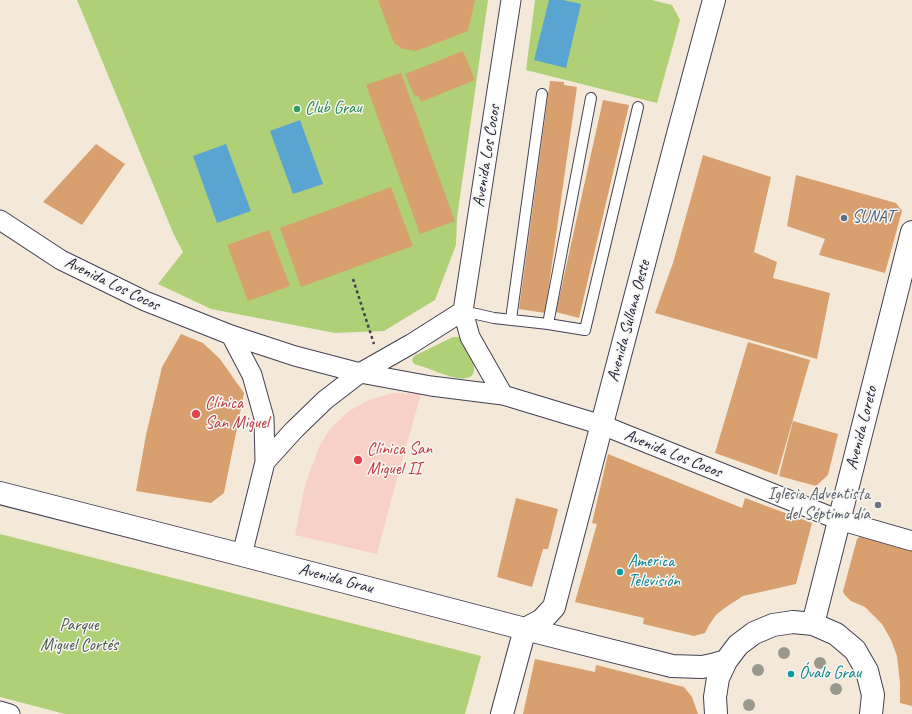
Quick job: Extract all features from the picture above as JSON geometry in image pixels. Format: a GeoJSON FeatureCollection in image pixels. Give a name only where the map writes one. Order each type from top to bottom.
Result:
{"type":"FeatureCollection","features":[{"type":"Feature","properties":{"kind":"main road","name":"Avenida Sullana Oeste"},"geometry":{"type":"LineString","coordinates":[[525,629],[542,620],[554,607],[678,134],[711,1]]}},
{"type":"Feature","properties":{"kind":"main road","name":"Avenida Loreto"},"geometry":{"type":"LineString","coordinates":[[813,624],[912,232]]}},
{"type":"Feature","properties":{"kind":"main road","name":"Avenida Grau"},"geometry":{"type":"LineString","coordinates":[[0,493],[672,666],[702,667],[726,661]]}},
{"type":"Feature","properties":{"kind":"main road"},"geometry":{"type":"LineString","coordinates":[[716,705],[718,678],[726,661],[738,645],[754,633],[773,625],[793,622],[813,624],[836,634],[855,650],[868,671],[873,695],[871,714]]}},
{"type":"Feature","properties":{"kind":"main road"},"geometry":{"type":"LineString","coordinates":[[502,714],[525,629]]}},
{"type":"Feature","properties":{"kind":"main road","name":"Avenida Grau"},"geometry":{"type":"LineString","coordinates":[[672,666],[706,686],[716,705]]}},
{"type":"Feature","properties":{"kind":"street","name":"Avenida Los Cocos"},"geometry":{"type":"LineString","coordinates":[[503,396],[470,337],[463,311],[512,0]]}},
{"type":"Feature","properties":{"kind":"street","name":"Avenida Los Cocos"},"geometry":{"type":"LineString","coordinates":[[0,220],[62,260],[145,301],[231,335],[295,356],[360,373],[431,386],[503,396],[602,425],[839,520],[912,541]]}},
{"type":"Feature","properties":{"kind":"street"},"geometry":{"type":"LineString","coordinates":[[265,462],[294,430],[325,400],[360,373],[411,344],[463,311]]}},
{"type":"Feature","properties":{"kind":"street"},"geometry":{"type":"LineString","coordinates":[[231,335],[252,375],[264,418],[265,462],[242,555]]}},
{"type":"Feature","properties":{"kind":"street"},"geometry":{"type":"LineString","coordinates":[[0,712],[10,714]]}},
{"type":"Feature","properties":{"kind":"lane"},"geometry":{"type":"LineString","coordinates":[[511,319],[542,94]]}},
{"type":"Feature","properties":{"kind":"lane"},"geometry":{"type":"LineString","coordinates":[[548,324],[591,98]]}},
{"type":"Feature","properties":{"kind":"lane"},"geometry":{"type":"LineString","coordinates":[[463,311],[494,318],[511,319],[585,330],[638,108]]}},
{"type":"Feature","properties":{"kind":"path"},"geometry":{"type":"LineString","coordinates":[[353,279],[380,362]]}},
{"type":"Feature","properties":{"kind":"shaded area","name":"Clínica San Miguel II"},"geometry":{"type":"Polygon","coordinates":[[[393,393],[421,394],[377,554],[295,535],[305,485],[320,445],[330,429],[349,411],[369,400],[393,393]]]}},
{"type":"Feature","properties":{"kind":"green space","name":"Club Grau"},"geometry":{"type":"Polygon","coordinates":[[[77,0],[488,0],[457,218],[456,245],[435,300],[384,331],[335,333],[211,309],[158,284],[183,252],[174,235],[77,0]]]}},
{"type":"Feature","properties":{"kind":"green space"},"geometry":{"type":"Polygon","coordinates":[[[535,0],[652,0],[672,5],[680,20],[657,103],[526,70],[535,0]]]}},
{"type":"Feature","properties":{"kind":"green space"},"geometry":{"type":"Polygon","coordinates":[[[453,337],[459,337],[462,339],[471,357],[474,368],[473,374],[470,377],[453,377],[414,364],[412,360],[414,356],[453,337]]]}},
{"type":"Feature","properties":{"kind":"green space","name":"Parque Miguel Cortés"},"geometry":{"type":"Polygon","coordinates":[[[0,534],[481,656],[465,714],[65,714],[0,697],[0,534]]]}},
{"type":"Feature","properties":{"kind":"water"},"geometry":{"type":"Polygon","coordinates":[[[549,0],[563,0],[581,4],[566,68],[534,60],[549,0]]]}},
{"type":"Feature","properties":{"kind":"water"},"geometry":{"type":"Polygon","coordinates":[[[300,120],[323,184],[293,194],[270,131],[300,120]]]}},
{"type":"Feature","properties":{"kind":"water"},"geometry":{"type":"Polygon","coordinates":[[[226,144],[251,211],[217,223],[193,156],[226,144]]]}},
{"type":"Feature","properties":{"kind":"building"},"geometry":{"type":"Polygon","coordinates":[[[378,0],[475,0],[468,31],[416,51],[403,49],[394,43],[378,0]]]}},
{"type":"Feature","properties":{"kind":"building"},"geometry":{"type":"Polygon","coordinates":[[[463,51],[475,80],[421,102],[418,96],[415,97],[405,74],[463,51]]]}},
{"type":"Feature","properties":{"kind":"building"},"geometry":{"type":"Polygon","coordinates":[[[401,73],[455,221],[420,234],[366,85],[401,73]]]}},
{"type":"Feature","properties":{"kind":"building"},"geometry":{"type":"Polygon","coordinates":[[[550,81],[564,82],[564,85],[577,87],[545,313],[519,309],[550,81]]]}},
{"type":"Feature","properties":{"kind":"building"},"geometry":{"type":"Polygon","coordinates":[[[603,100],[629,105],[579,318],[556,312],[603,100]]]}},
{"type":"Feature","properties":{"kind":"building"},"geometry":{"type":"Polygon","coordinates":[[[96,144],[125,164],[82,225],[43,202],[96,144]]]}},
{"type":"Feature","properties":{"kind":"building"},"geometry":{"type":"Polygon","coordinates":[[[703,155],[771,177],[754,252],[777,262],[773,278],[830,293],[817,359],[655,313],[673,263],[703,155]]]}},
{"type":"Feature","properties":{"kind":"building","name":"SUNAT"},"geometry":{"type":"Polygon","coordinates":[[[796,175],[896,203],[902,211],[885,273],[819,255],[825,239],[787,226],[796,175]]]}},
{"type":"Feature","properties":{"kind":"building"},"geometry":{"type":"Polygon","coordinates":[[[391,187],[413,246],[301,287],[280,228],[391,187]]]}},
{"type":"Feature","properties":{"kind":"building"},"geometry":{"type":"Polygon","coordinates":[[[269,230],[290,286],[248,301],[227,245],[269,230]]]}},
{"type":"Feature","properties":{"kind":"building","name":"Clínica San Miguel"},"geometry":{"type":"Polygon","coordinates":[[[181,334],[203,343],[220,359],[244,393],[224,493],[211,503],[136,491],[146,435],[162,367],[181,334]]]}},
{"type":"Feature","properties":{"kind":"building"},"geometry":{"type":"Polygon","coordinates":[[[748,342],[810,360],[777,475],[715,453],[748,342]]]}},
{"type":"Feature","properties":{"kind":"building"},"geometry":{"type":"Polygon","coordinates":[[[793,421],[838,434],[828,475],[816,486],[779,476],[793,421]]]}},
{"type":"Feature","properties":{"kind":"building"},"geometry":{"type":"Polygon","coordinates":[[[608,454],[742,508],[745,498],[812,523],[796,584],[743,596],[716,615],[705,633],[694,636],[643,624],[644,618],[575,602],[597,524],[592,523],[608,454]]]}},
{"type":"Feature","properties":{"kind":"building"},"geometry":{"type":"Polygon","coordinates":[[[516,498],[558,509],[548,549],[543,549],[532,587],[497,577],[516,498]]]}},
{"type":"Feature","properties":{"kind":"building"},"geometry":{"type":"Polygon","coordinates":[[[867,532],[912,545],[912,706],[900,703],[900,683],[897,656],[891,640],[882,624],[865,607],[851,601],[843,591],[857,539],[867,532]]]}},
{"type":"Feature","properties":{"kind":"building"},"geometry":{"type":"Polygon","coordinates":[[[535,659],[595,672],[596,665],[684,687],[692,697],[698,714],[523,714],[535,659]]]}},
{"type":"Feature","properties":{"kind":"place","name":"Club Grau"},"geometry":{"type":"Point","coordinates":[297,109]}},
{"type":"Feature","properties":{"kind":"place","name":"SUNAT"},"geometry":{"type":"Point","coordinates":[844,218]}},
{"type":"Feature","properties":{"kind":"place","name":"Clínica San Miguel"},"geometry":{"type":"Point","coordinates":[196,414]}},
{"type":"Feature","properties":{"kind":"place","name":"Clínica San Miguel II"},"geometry":{"type":"Point","coordinates":[358,460]}},
{"type":"Feature","properties":{"kind":"place","name":"Iglesia Adventista del Séptimo día"},"geometry":{"type":"Point","coordinates":[878,505]}},
{"type":"Feature","properties":{"kind":"place","name":"America Televisión"},"geometry":{"type":"Point","coordinates":[620,572]}},
{"type":"Feature","properties":{"kind":"place","name":"Óvalo Grau"},"geometry":{"type":"Point","coordinates":[791,674]}}]}
